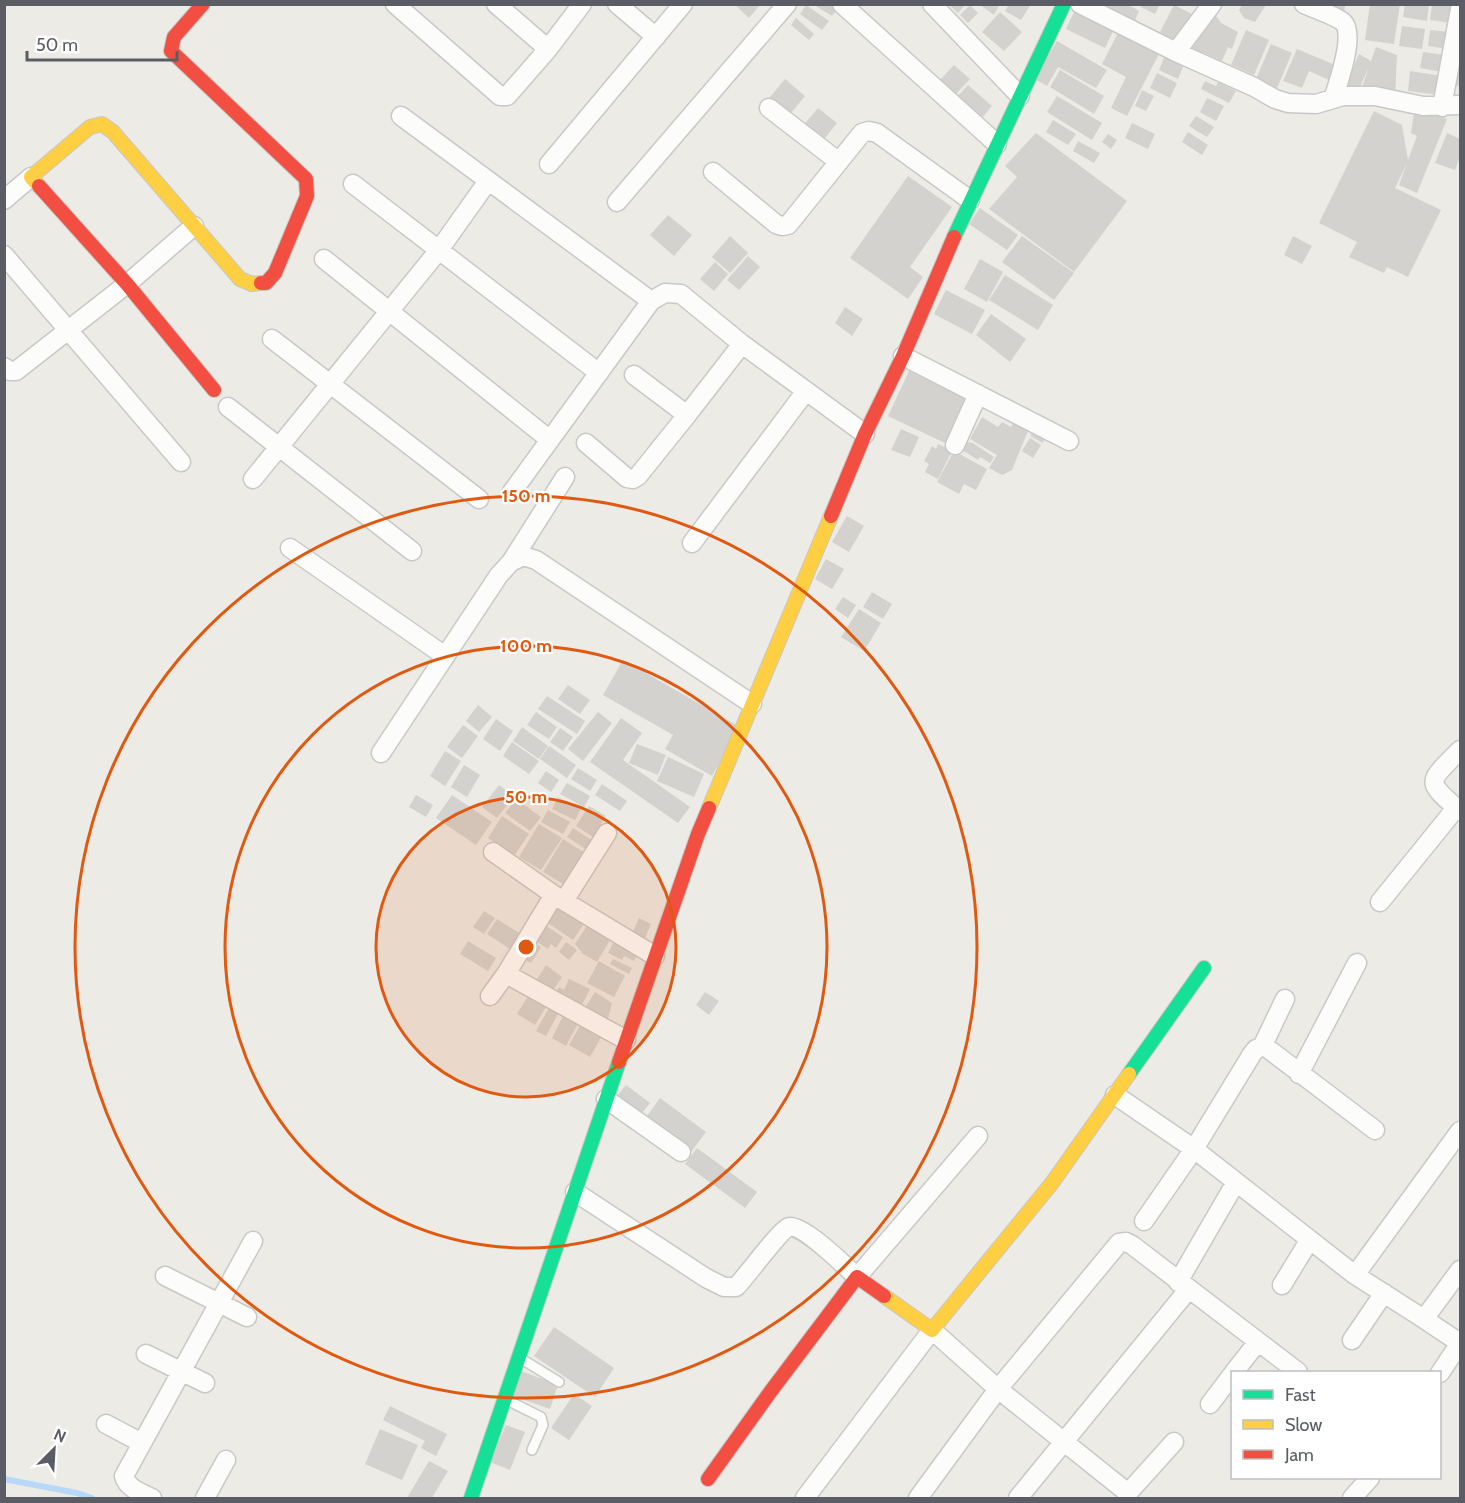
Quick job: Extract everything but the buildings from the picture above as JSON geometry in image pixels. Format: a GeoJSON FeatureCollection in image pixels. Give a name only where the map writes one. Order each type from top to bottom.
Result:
{"type":"FeatureCollection","features":[{"type":"Feature","properties":{"kind":"street"},"geometry":{"type":"LineString","coordinates":[[4,200],[90,127],[102,124],[113,132],[240,279],[252,284],[266,284],[275,273],[308,196],[306,179],[171,51],[174,37],[203,4]]}},
{"type":"Feature","properties":{"kind":"street"},"geometry":{"type":"LineString","coordinates":[[395,4],[500,96],[507,96],[548,49],[582,4]]}},
{"type":"Feature","properties":{"kind":"street"},"geometry":{"type":"LineString","coordinates":[[496,4],[548,49]]}},
{"type":"Feature","properties":{"kind":"street"},"geometry":{"type":"LineString","coordinates":[[617,4],[656,37]]}},
{"type":"Feature","properties":{"kind":"street"},"geometry":{"type":"LineString","coordinates":[[549,165],[684,4]]}},
{"type":"Feature","properties":{"kind":"street"},"geometry":{"type":"LineString","coordinates":[[617,202],[787,4]]}},
{"type":"Feature","properties":{"kind":"street"},"geometry":{"type":"LineString","coordinates":[[842,4],[997,144]]}},
{"type":"Feature","properties":{"kind":"street"},"geometry":{"type":"LineString","coordinates":[[932,4],[1020,96]]}},
{"type":"Feature","properties":{"kind":"street"},"geometry":{"type":"LineString","coordinates":[[471,1498],[698,834],[866,434],[903,356],[970,200],[1064,4]]}},
{"type":"Feature","properties":{"kind":"street"},"geometry":{"type":"LineString","coordinates":[[1080,4],[1176,52],[1288,103],[1316,104],[1343,96],[1376,96],[1423,106],[1451,106],[1461,9]]}},
{"type":"Feature","properties":{"kind":"street"},"geometry":{"type":"LineString","coordinates":[[1176,52],[1212,4]]}},
{"type":"Feature","properties":{"kind":"street"},"geometry":{"type":"LineString","coordinates":[[1304,4],[1343,22],[1348,32],[1348,45],[1334,99]]}},
{"type":"Feature","properties":{"kind":"street"},"geometry":{"type":"LineString","coordinates":[[769,108],[839,162]]}},
{"type":"Feature","properties":{"kind":"street"},"geometry":{"type":"LineString","coordinates":[[401,116],[651,301]]}},
{"type":"Feature","properties":{"kind":"street"},"geometry":{"type":"LineString","coordinates":[[713,172],[776,224],[788,225],[862,133],[869,131],[877,133],[970,200]]}},
{"type":"Feature","properties":{"kind":"street"},"geometry":{"type":"LineString","coordinates":[[32,177],[127,284],[214,390]]}},
{"type":"Feature","properties":{"kind":"street"},"geometry":{"type":"LineString","coordinates":[[253,479],[439,250],[488,181]]}},
{"type":"Feature","properties":{"kind":"street"},"geometry":{"type":"LineString","coordinates":[[353,184],[599,373]]}},
{"type":"Feature","properties":{"kind":"street"},"geometry":{"type":"LineString","coordinates":[[4,367],[10,371],[16,371],[127,284],[194,226]]}},
{"type":"Feature","properties":{"kind":"street"},"geometry":{"type":"LineString","coordinates":[[4,255],[181,462]]}},
{"type":"Feature","properties":{"kind":"street"},"geometry":{"type":"LineString","coordinates":[[324,260],[550,440]]}},
{"type":"Feature","properties":{"kind":"street"},"geometry":{"type":"LineString","coordinates":[[512,492],[651,301],[665,293],[681,294],[742,344],[866,434]]}},
{"type":"Feature","properties":{"kind":"street"},"geometry":{"type":"LineString","coordinates":[[272,339],[479,499]]}},
{"type":"Feature","properties":{"kind":"street"},"geometry":{"type":"LineString","coordinates":[[586,443],[627,478],[633,479],[638,476],[742,344]]}},
{"type":"Feature","properties":{"kind":"street"},"geometry":{"type":"LineString","coordinates":[[903,356],[1069,441]]}},
{"type":"Feature","properties":{"kind":"street"},"geometry":{"type":"LineString","coordinates":[[634,375],[687,415]]}},
{"type":"Feature","properties":{"kind":"street"},"geometry":{"type":"LineString","coordinates":[[692,543],[806,391]]}},
{"type":"Feature","properties":{"kind":"street"},"geometry":{"type":"LineString","coordinates":[[956,445],[978,394]]}},
{"type":"Feature","properties":{"kind":"street"},"geometry":{"type":"LineString","coordinates":[[228,407],[412,551]]}},
{"type":"Feature","properties":{"kind":"street"},"geometry":{"type":"LineString","coordinates":[[381,753],[499,575],[511,562],[565,477]]}},
{"type":"Feature","properties":{"kind":"street"},"geometry":{"type":"LineString","coordinates":[[290,548],[446,656]]}},
{"type":"Feature","properties":{"kind":"street"},"geometry":{"type":"LineString","coordinates":[[511,562],[523,556],[536,560],[752,704]]}},
{"type":"Feature","properties":{"kind":"street"},"geometry":{"type":"LineString","coordinates":[[1380,902],[1458,810],[1440,794],[1434,786],[1434,780],[1461,750]]}},
{"type":"Feature","properties":{"kind":"street"},"geometry":{"type":"LineString","coordinates":[[490,996],[607,833]]}},
{"type":"Feature","properties":{"kind":"street"},"geometry":{"type":"LineString","coordinates":[[493,852],[559,898],[655,956]]}},
{"type":"Feature","properties":{"kind":"street"},"geometry":{"type":"LineString","coordinates":[[1299,1074],[1357,963]]}},
{"type":"Feature","properties":{"kind":"street"},"geometry":{"type":"LineString","coordinates":[[805,1498],[932,1330],[1052,1183],[1204,968]]}},
{"type":"Feature","properties":{"kind":"street"},"geometry":{"type":"LineString","coordinates":[[507,974],[626,1040]]}},
{"type":"Feature","properties":{"kind":"street"},"geometry":{"type":"LineString","coordinates":[[1262,1047],[1285,999]]}},
{"type":"Feature","properties":{"kind":"street"},"geometry":{"type":"LineString","coordinates":[[1144,1221],[1194,1149],[1256,1049],[1267,1048],[1376,1130]]}},
{"type":"Feature","properties":{"kind":"street"},"geometry":{"type":"LineString","coordinates":[[1115,1095],[1194,1149],[1354,1275],[1460,1343],[1441,1372]]}},
{"type":"Feature","properties":{"kind":"street"},"geometry":{"type":"LineString","coordinates":[[606,1099],[681,1152]]}},
{"type":"Feature","properties":{"kind":"street"},"geometry":{"type":"LineString","coordinates":[[1354,1275],[1461,1131]]}},
{"type":"Feature","properties":{"kind":"street"},"geometry":{"type":"LineString","coordinates":[[708,1479],[857,1276],[978,1136]]}},
{"type":"Feature","properties":{"kind":"street"},"geometry":{"type":"LineString","coordinates":[[1017,1498],[1064,1442],[1183,1286],[1236,1182]]}},
{"type":"Feature","properties":{"kind":"street"},"geometry":{"type":"LineString","coordinates":[[575,1192],[706,1278],[724,1287],[736,1287],[788,1228],[793,1227],[806,1233],[857,1276],[932,1330],[998,1389],[1126,1496],[1174,1442]]}},
{"type":"Feature","properties":{"kind":"street"},"geometry":{"type":"LineString","coordinates":[[152,1498],[129,1486],[124,1476],[253,1241]]}},
{"type":"Feature","properties":{"kind":"street"},"geometry":{"type":"LineString","coordinates":[[1282,1285],[1309,1241]]}},
{"type":"Feature","properties":{"kind":"street"},"geometry":{"type":"LineString","coordinates":[[918,1498],[998,1389],[1119,1243],[1126,1242],[1132,1245],[1297,1371]]}},
{"type":"Feature","properties":{"kind":"street"},"geometry":{"type":"LineString","coordinates":[[1424,1319],[1461,1270]]}},
{"type":"Feature","properties":{"kind":"street"},"geometry":{"type":"LineString","coordinates":[[165,1276],[247,1317]]}},
{"type":"Feature","properties":{"kind":"street"},"geometry":{"type":"LineString","coordinates":[[1352,1340],[1384,1293]]}},
{"type":"Feature","properties":{"kind":"street"},"geometry":{"type":"LineString","coordinates":[[1235,1371],[1257,1342]]}},
{"type":"Feature","properties":{"kind":"street"},"geometry":{"type":"LineString","coordinates":[[146,1354],[205,1383]]}},
{"type":"Feature","properties":{"kind":"street"},"geometry":{"type":"LineString","coordinates":[[1210,1404],[1231,1377]]}},
{"type":"Feature","properties":{"kind":"street"},"geometry":{"type":"LineString","coordinates":[[106,1424],[142,1443]]}},
{"type":"Feature","properties":{"kind":"street"},"geometry":{"type":"LineString","coordinates":[[205,1498],[226,1460]]}},
{"type":"Feature","properties":{"kind":"street"},"geometry":{"type":"LineString","coordinates":[[1352,1498],[1369,1479]]}},
{"type":"Feature","properties":{"kind":"lane"},"geometry":{"type":"LineString","coordinates":[[518,1356],[559,1382]]}},
{"type":"Feature","properties":{"kind":"lane"},"geometry":{"type":"LineString","coordinates":[[504,1399],[542,1417],[543,1425],[532,1450]]}},
{"type":"Feature","properties":{"kind":"waterway"},"geometry":{"type":"LineString","coordinates":[[4,1479],[92,1498]]}},
{"type":"Feature","properties":{"kind":"traffic: fast"},"geometry":{"type":"LineString","coordinates":[[954,237],[1064,4]]}},
{"type":"Feature","properties":{"kind":"traffic: fast"},"geometry":{"type":"LineString","coordinates":[[1129,1074],[1204,968]]}},
{"type":"Feature","properties":{"kind":"traffic: fast"},"geometry":{"type":"LineString","coordinates":[[471,1498],[619,1062]]}},
{"type":"Feature","properties":{"kind":"traffic: slow"},"geometry":{"type":"LineString","coordinates":[[39,186],[31,177],[90,127],[102,124],[113,132],[240,279],[252,284],[261,283]]}},
{"type":"Feature","properties":{"kind":"traffic: slow"},"geometry":{"type":"LineString","coordinates":[[709,808],[831,516]]}},
{"type":"Feature","properties":{"kind":"traffic: slow"},"geometry":{"type":"LineString","coordinates":[[884,1296],[932,1330],[1052,1183],[1129,1074]]}},
{"type":"Feature","properties":{"kind":"traffic: jam"},"geometry":{"type":"LineString","coordinates":[[203,4],[174,37],[171,51],[306,179],[307,196],[275,273],[266,283],[261,283]]}},
{"type":"Feature","properties":{"kind":"traffic: jam"},"geometry":{"type":"LineString","coordinates":[[39,186],[127,284],[214,390]]}},
{"type":"Feature","properties":{"kind":"traffic: jam"},"geometry":{"type":"LineString","coordinates":[[831,516],[865,434],[903,356],[954,237]]}},
{"type":"Feature","properties":{"kind":"traffic: jam"},"geometry":{"type":"LineString","coordinates":[[619,1062],[709,808]]}},
{"type":"Feature","properties":{"kind":"traffic: jam"},"geometry":{"type":"LineString","coordinates":[[708,1479],[857,1277],[884,1296]]}}]}
